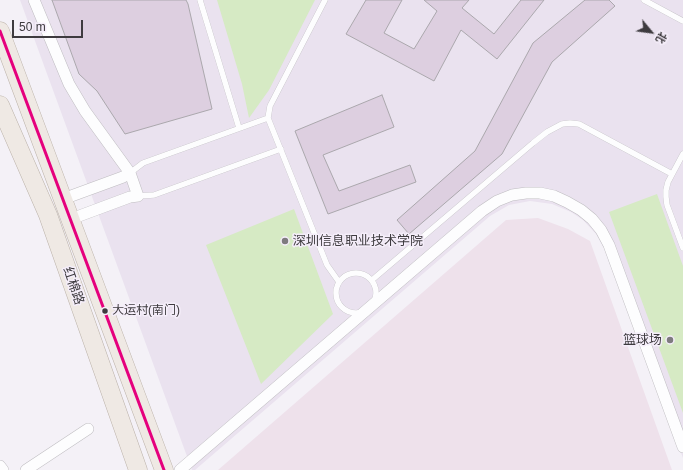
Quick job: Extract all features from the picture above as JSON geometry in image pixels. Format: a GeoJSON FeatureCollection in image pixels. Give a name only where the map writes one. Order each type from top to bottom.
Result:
{"type":"FeatureCollection","features":[{"type":"Feature","properties":{"kind":"main road","name":"红棉路"},"geometry":{"type":"LineString","coordinates":[[0,31],[164,470]]}},
{"type":"Feature","properties":{"kind":"main road","name":"红棉路"},"geometry":{"type":"LineString","coordinates":[[0,105],[48,215],[138,470]]}},
{"type":"Feature","properties":{"kind":"street"},"geometry":{"type":"LineString","coordinates":[[34,0],[69,84],[85,111],[130,173],[138,196],[130,197],[71,220]]}},
{"type":"Feature","properties":{"kind":"street"},"geometry":{"type":"LineString","coordinates":[[63,199],[130,173]]}},
{"type":"Feature","properties":{"kind":"street"},"geometry":{"type":"LineString","coordinates":[[180,470],[482,211],[497,201],[512,195],[533,193],[554,196],[568,202],[592,219],[601,230],[609,245],[683,447]]}},
{"type":"Feature","properties":{"kind":"street"},"geometry":{"type":"LineString","coordinates":[[26,470],[88,429]]}},
{"type":"Feature","properties":{"kind":"street"},"geometry":{"type":"LineString","coordinates":[[0,466],[3,470]]}},
{"type":"Feature","properties":{"kind":"lane"},"geometry":{"type":"LineString","coordinates":[[200,0],[239,128]]}},
{"type":"Feature","properties":{"kind":"lane"},"geometry":{"type":"LineString","coordinates":[[325,0],[270,106],[268,118],[327,266],[339,282]]}},
{"type":"Feature","properties":{"kind":"lane"},"geometry":{"type":"LineString","coordinates":[[644,0],[683,21]]}},
{"type":"Feature","properties":{"kind":"lane"},"geometry":{"type":"LineString","coordinates":[[130,173],[143,163],[268,118]]}},
{"type":"Feature","properties":{"kind":"lane"},"geometry":{"type":"LineString","coordinates":[[372,280],[533,143],[547,132],[562,124],[579,124],[672,174]]}},
{"type":"Feature","properties":{"kind":"lane"},"geometry":{"type":"LineString","coordinates":[[138,196],[154,195],[280,149]]}},
{"type":"Feature","properties":{"kind":"lane"},"geometry":{"type":"LineString","coordinates":[[683,154],[672,174],[666,190],[667,205],[683,248]]}},
{"type":"Feature","properties":{"kind":"lane"},"geometry":{"type":"LineString","coordinates":[[355,273],[361,274],[372,280],[375,286],[375,298],[368,309],[357,313],[345,310],[337,300],[336,294],[339,282],[343,277],[355,273]]}},
{"type":"Feature","properties":{"kind":"shaded area","name":"深圳信息职业技术学院"},"geometry":{"type":"Polygon","coordinates":[[[20,0],[683,0],[683,458],[604,248],[596,234],[583,220],[571,212],[552,204],[530,201],[509,205],[490,216],[195,470],[192,470],[20,0]]]}},
{"type":"Feature","properties":{"kind":"shaded area"},"geometry":{"type":"Polygon","coordinates":[[[538,218],[568,229],[590,241],[672,470],[218,470],[506,220],[538,218]]]}},
{"type":"Feature","properties":{"kind":"green space"},"geometry":{"type":"Polygon","coordinates":[[[217,0],[315,0],[269,90],[249,118],[242,84],[217,0]]]}},
{"type":"Feature","properties":{"kind":"green space","name":"篮球场"},"geometry":{"type":"Polygon","coordinates":[[[657,194],[683,266],[683,413],[609,212],[657,194]]]}},
{"type":"Feature","properties":{"kind":"green space"},"geometry":{"type":"Polygon","coordinates":[[[294,209],[333,314],[261,384],[206,245],[294,209]]]}},
{"type":"Feature","properties":{"kind":"building"},"geometry":{"type":"Polygon","coordinates":[[[52,0],[186,0],[212,109],[125,134],[97,91],[79,74],[52,0]]]}},
{"type":"Feature","properties":{"kind":"building"},"geometry":{"type":"Polygon","coordinates":[[[366,0],[402,0],[384,33],[414,49],[437,11],[424,0],[469,0],[462,8],[494,34],[521,0],[544,0],[497,59],[461,30],[434,81],[346,34],[366,0]]]}},
{"type":"Feature","properties":{"kind":"building"},"geometry":{"type":"Polygon","coordinates":[[[585,0],[609,0],[615,6],[552,62],[502,154],[409,234],[397,220],[475,151],[533,43],[585,0]]]}},
{"type":"Feature","properties":{"kind":"building"},"geometry":{"type":"Polygon","coordinates":[[[382,95],[394,127],[323,155],[339,191],[410,165],[416,182],[328,214],[295,131],[382,95]]]}},
{"type":"Feature","properties":{"kind":"transit line"},"geometry":{"type":"LineString","coordinates":[[0,31],[164,470]]}},
{"type":"Feature","properties":{"kind":"place","name":"深圳信息职业技术学院"},"geometry":{"type":"Point","coordinates":[285,241]}},
{"type":"Feature","properties":{"kind":"place","name":"大运村(南门)"},"geometry":{"type":"Point","coordinates":[105,311]}},
{"type":"Feature","properties":{"kind":"place","name":"篮球场"},"geometry":{"type":"Point","coordinates":[670,340]}}]}
